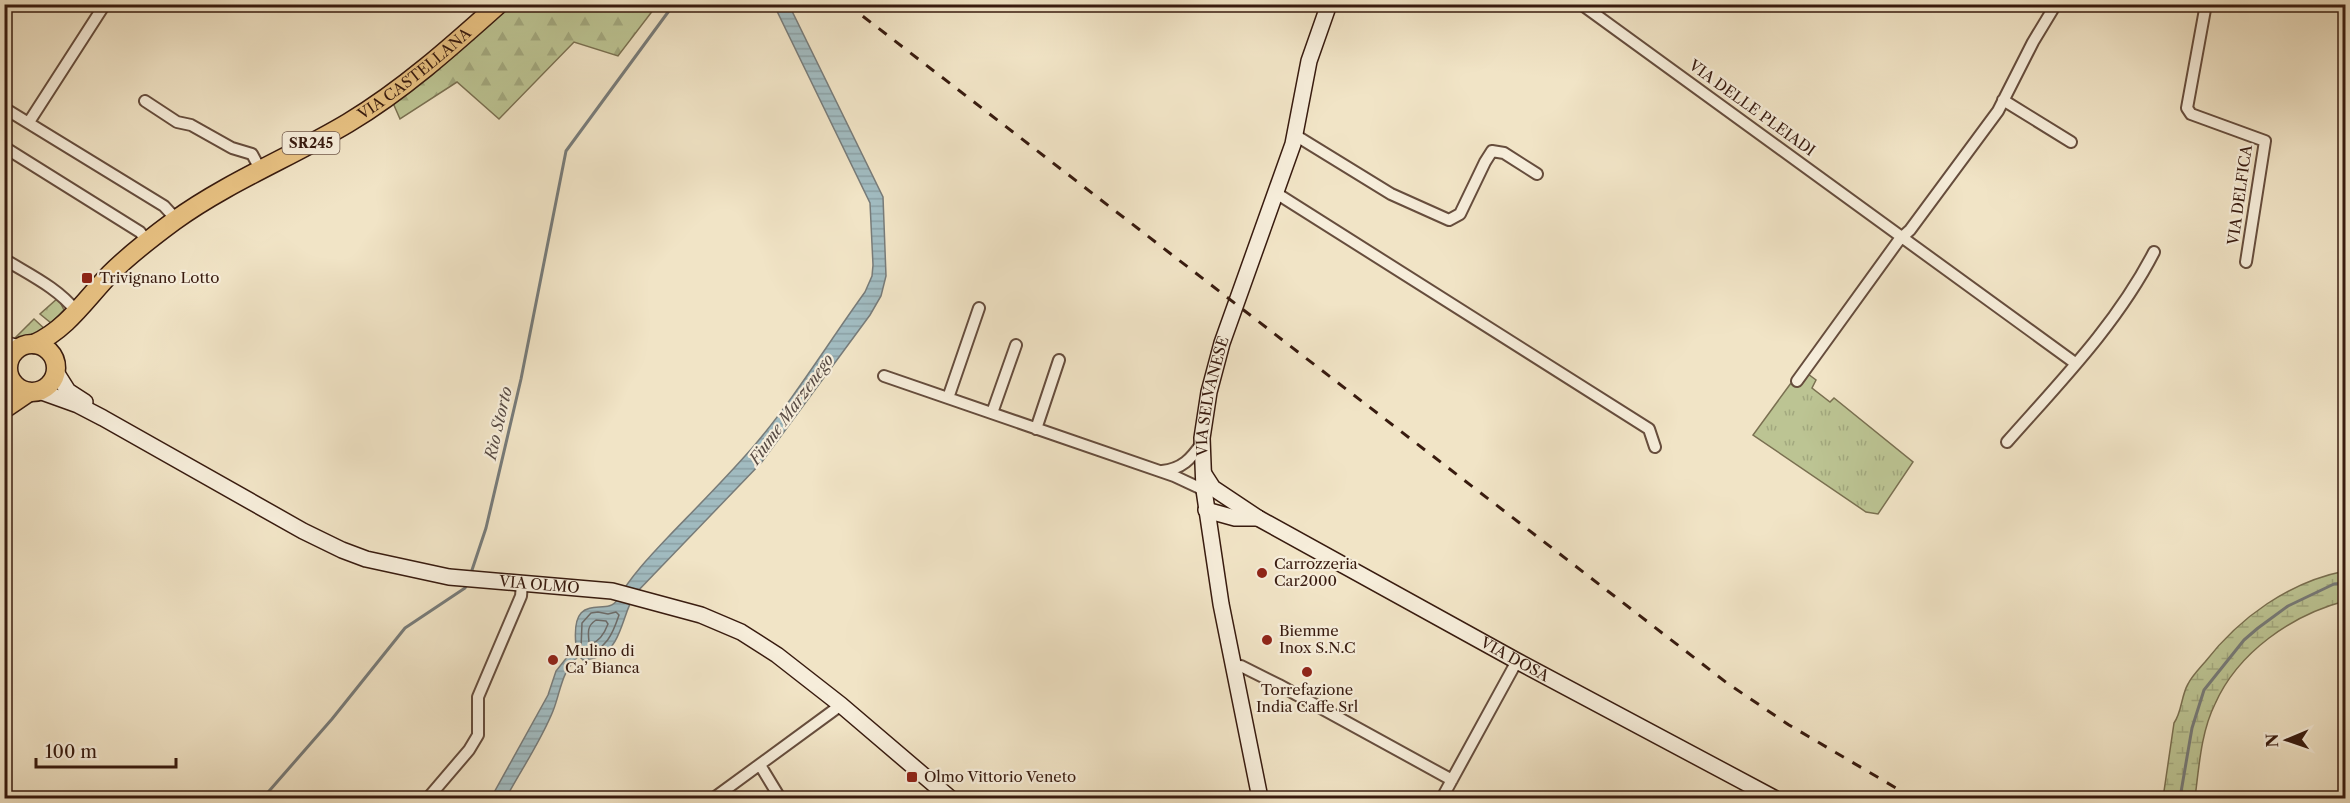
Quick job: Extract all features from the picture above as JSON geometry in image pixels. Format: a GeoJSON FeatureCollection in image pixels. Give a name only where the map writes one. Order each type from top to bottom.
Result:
{"type":"FeatureCollection","features":[{"type":"Feature","properties":{"kind":"main road","name":"VIA CASTELLANA"},"geometry":{"type":"LineString","coordinates":[[13,357],[48,337],[73,315],[117,267],[177,219],[216,194],[323,137],[387,98],[439,57],[499,4]]}},
{"type":"Feature","properties":{"kind":"main road","name":"VIA CASTELLANA"},"geometry":{"type":"LineString","coordinates":[[56,367],[73,315]]}},
{"type":"Feature","properties":{"kind":"main road"},"geometry":{"type":"LineString","coordinates":[[4,409],[48,387],[53,381],[56,367],[50,352],[45,348],[13,357],[14,383],[34,392]]}},
{"type":"Feature","properties":{"kind":"street"},"geometry":{"type":"LineString","coordinates":[[28,122],[105,4]]}},
{"type":"Feature","properties":{"kind":"street","name":"VIA SELVANESE"},"geometry":{"type":"LineString","coordinates":[[1260,798],[1206,510],[1201,468],[1202,443],[1205,409],[1222,343],[1295,135],[1309,61],[1329,4]]}},
{"type":"Feature","properties":{"kind":"street","name":"VIA DELLE PLEIADI"},"geometry":{"type":"LineString","coordinates":[[1581,4],[2075,363]]}},
{"type":"Feature","properties":{"kind":"street"},"geometry":{"type":"LineString","coordinates":[[1797,381],[1899,240],[1904,237],[1998,111],[2033,42],[2056,4]]}},
{"type":"Feature","properties":{"kind":"street","name":"VIA DELFICA"},"geometry":{"type":"LineString","coordinates":[[2206,4],[2187,108],[2191,114],[2265,141],[2246,262]]}},
{"type":"Feature","properties":{"kind":"street"},"geometry":{"type":"LineString","coordinates":[[2003,100],[2072,142]]}},
{"type":"Feature","properties":{"kind":"street"},"geometry":{"type":"LineString","coordinates":[[145,101],[177,122],[191,125],[232,148],[252,154],[260,170]]}},
{"type":"Feature","properties":{"kind":"street"},"geometry":{"type":"LineString","coordinates":[[4,108],[164,206],[177,219]]}},
{"type":"Feature","properties":{"kind":"street"},"geometry":{"type":"LineString","coordinates":[[1295,135],[1391,195],[1449,220],[1460,214],[1492,152],[1504,153],[1537,174]]}},
{"type":"Feature","properties":{"kind":"street"},"geometry":{"type":"LineString","coordinates":[[4,147],[140,232],[147,241]]}},
{"type":"Feature","properties":{"kind":"street"},"geometry":{"type":"LineString","coordinates":[[1276,193],[1649,429],[1655,447]]}},
{"type":"Feature","properties":{"kind":"street"},"geometry":{"type":"LineString","coordinates":[[2007,442],[2075,363],[2084,356],[2139,283],[2154,252]]}},
{"type":"Feature","properties":{"kind":"street"},"geometry":{"type":"LineString","coordinates":[[4,260],[69,301],[73,315]]}},
{"type":"Feature","properties":{"kind":"street"},"geometry":{"type":"LineString","coordinates":[[948,398],[979,308]]}},
{"type":"Feature","properties":{"kind":"street"},"geometry":{"type":"LineString","coordinates":[[992,413],[1016,345]]}},
{"type":"Feature","properties":{"kind":"street"},"geometry":{"type":"LineString","coordinates":[[1036,429],[1059,360]]}},
{"type":"Feature","properties":{"kind":"street"},"geometry":{"type":"LineString","coordinates":[[56,367],[68,391],[103,418]]}},
{"type":"Feature","properties":{"kind":"street"},"geometry":{"type":"LineString","coordinates":[[884,376],[1159,471],[1204,490]]}},
{"type":"Feature","properties":{"kind":"street"},"geometry":{"type":"LineString","coordinates":[[34,392],[78,405],[103,418]]}},
{"type":"Feature","properties":{"kind":"street","name":"VIA OLMO"},"geometry":{"type":"LineString","coordinates":[[103,418],[265,510],[342,550],[366,559],[449,577],[612,591],[701,615],[741,632],[777,655],[841,705],[950,798]]}},
{"type":"Feature","properties":{"kind":"street"},"geometry":{"type":"LineString","coordinates":[[1159,471],[1178,468],[1187,462],[1202,443]]}},
{"type":"Feature","properties":{"kind":"street"},"geometry":{"type":"LineString","coordinates":[[1201,468],[1213,488],[1236,510]]}},
{"type":"Feature","properties":{"kind":"street"},"geometry":{"type":"LineString","coordinates":[[1206,510],[1236,510]]}},
{"type":"Feature","properties":{"kind":"street"},"geometry":{"type":"LineString","coordinates":[[1211,539],[1236,510]]}},
{"type":"Feature","properties":{"kind":"street","name":"VIA DOSA"},"geometry":{"type":"LineString","coordinates":[[1236,510],[1258,518],[1517,661],[1774,798]]}},
{"type":"Feature","properties":{"kind":"street"},"geometry":{"type":"LineString","coordinates":[[428,798],[469,750],[478,735],[478,697],[527,584]]}},
{"type":"Feature","properties":{"kind":"street"},"geometry":{"type":"LineString","coordinates":[[1442,798],[1517,661]]}},
{"type":"Feature","properties":{"kind":"street"},"geometry":{"type":"LineString","coordinates":[[1234,668],[1241,666],[1279,685],[1452,780]]}},
{"type":"Feature","properties":{"kind":"street"},"geometry":{"type":"LineString","coordinates":[[714,798],[841,705]]}},
{"type":"Feature","properties":{"kind":"street"},"geometry":{"type":"LineString","coordinates":[[760,765],[780,798]]}},
{"type":"Feature","properties":{"kind":"green space"},"geometry":{"type":"Polygon","coordinates":[[[509,5],[657,5],[618,56],[574,42],[499,119],[457,82],[400,119],[393,103],[509,5]]]}},
{"type":"Feature","properties":{"kind":"green space"},"geometry":{"type":"Polygon","coordinates":[[[58,298],[64,310],[51,323],[40,314],[58,298]]]}},
{"type":"Feature","properties":{"kind":"green space"},"geometry":{"type":"Polygon","coordinates":[[[34,319],[47,331],[36,337],[13,340],[34,319]]]}},
{"type":"Feature","properties":{"kind":"green space"},"geometry":{"type":"Polygon","coordinates":[[[1808,374],[1816,380],[1812,388],[1830,402],[1834,398],[1913,462],[1878,514],[1866,512],[1753,435],[1794,379],[1808,374]]]}},
{"type":"Feature","properties":{"kind":"green space"},"geometry":{"type":"Polygon","coordinates":[[[2345,571],[2345,601],[2306,616],[2269,638],[2252,652],[2225,685],[2207,726],[2201,750],[2195,798],[2163,798],[2174,723],[2186,689],[2196,673],[2234,630],[2267,604],[2304,584],[2345,571]]]}},
{"type":"Feature","properties":{"kind":"water","name":"Fiume Marzenego"},"geometry":{"type":"Polygon","coordinates":[[[774,5],[789,5],[883,197],[886,276],[881,296],[870,315],[761,463],[635,594],[612,646],[595,658],[583,660],[579,656],[568,668],[543,733],[506,798],[491,798],[548,695],[556,671],[576,646],[578,617],[590,608],[612,605],[648,559],[753,447],[783,410],[865,292],[872,276],[870,203],[774,5]]]}},
{"type":"Feature","properties":{"kind":"waterway","name":"Rio Storto"},"geometry":{"type":"LineString","coordinates":[[471,573],[486,528],[521,379],[566,151],[674,4]]}},
{"type":"Feature","properties":{"kind":"waterway"},"geometry":{"type":"LineString","coordinates":[[2180,798],[2192,728],[2204,690],[2244,640],[2258,628],[2288,606],[2334,584],[2346,583]]}},
{"type":"Feature","properties":{"kind":"waterway","name":"Rio Storto"},"geometry":{"type":"LineString","coordinates":[[263,798],[332,719],[405,628],[467,585]]}},
{"type":"Feature","properties":{"kind":"railway"},"geometry":{"type":"LineString","coordinates":[[847,4],[1727,683],[1789,725],[1913,798]]}},
{"type":"Feature","properties":{"kind":"place","name":"Trivignano Lotto"},"geometry":{"type":"Point","coordinates":[87,278]}},
{"type":"Feature","properties":{"kind":"place","name":"Carrozzeria Car2000"},"geometry":{"type":"Point","coordinates":[1262,573]}},
{"type":"Feature","properties":{"kind":"place","name":"Biemme Inox S.N.C"},"geometry":{"type":"Point","coordinates":[1267,640]}},
{"type":"Feature","properties":{"kind":"place","name":"Mulino di Ca’ Bianca"},"geometry":{"type":"Point","coordinates":[553,660]}},
{"type":"Feature","properties":{"kind":"place","name":"Torrefazione India Caffe Srl"},"geometry":{"type":"Point","coordinates":[1307,672]}},
{"type":"Feature","properties":{"kind":"place","name":"Olmo Vittorio Veneto"},"geometry":{"type":"Point","coordinates":[912,777]}}]}
